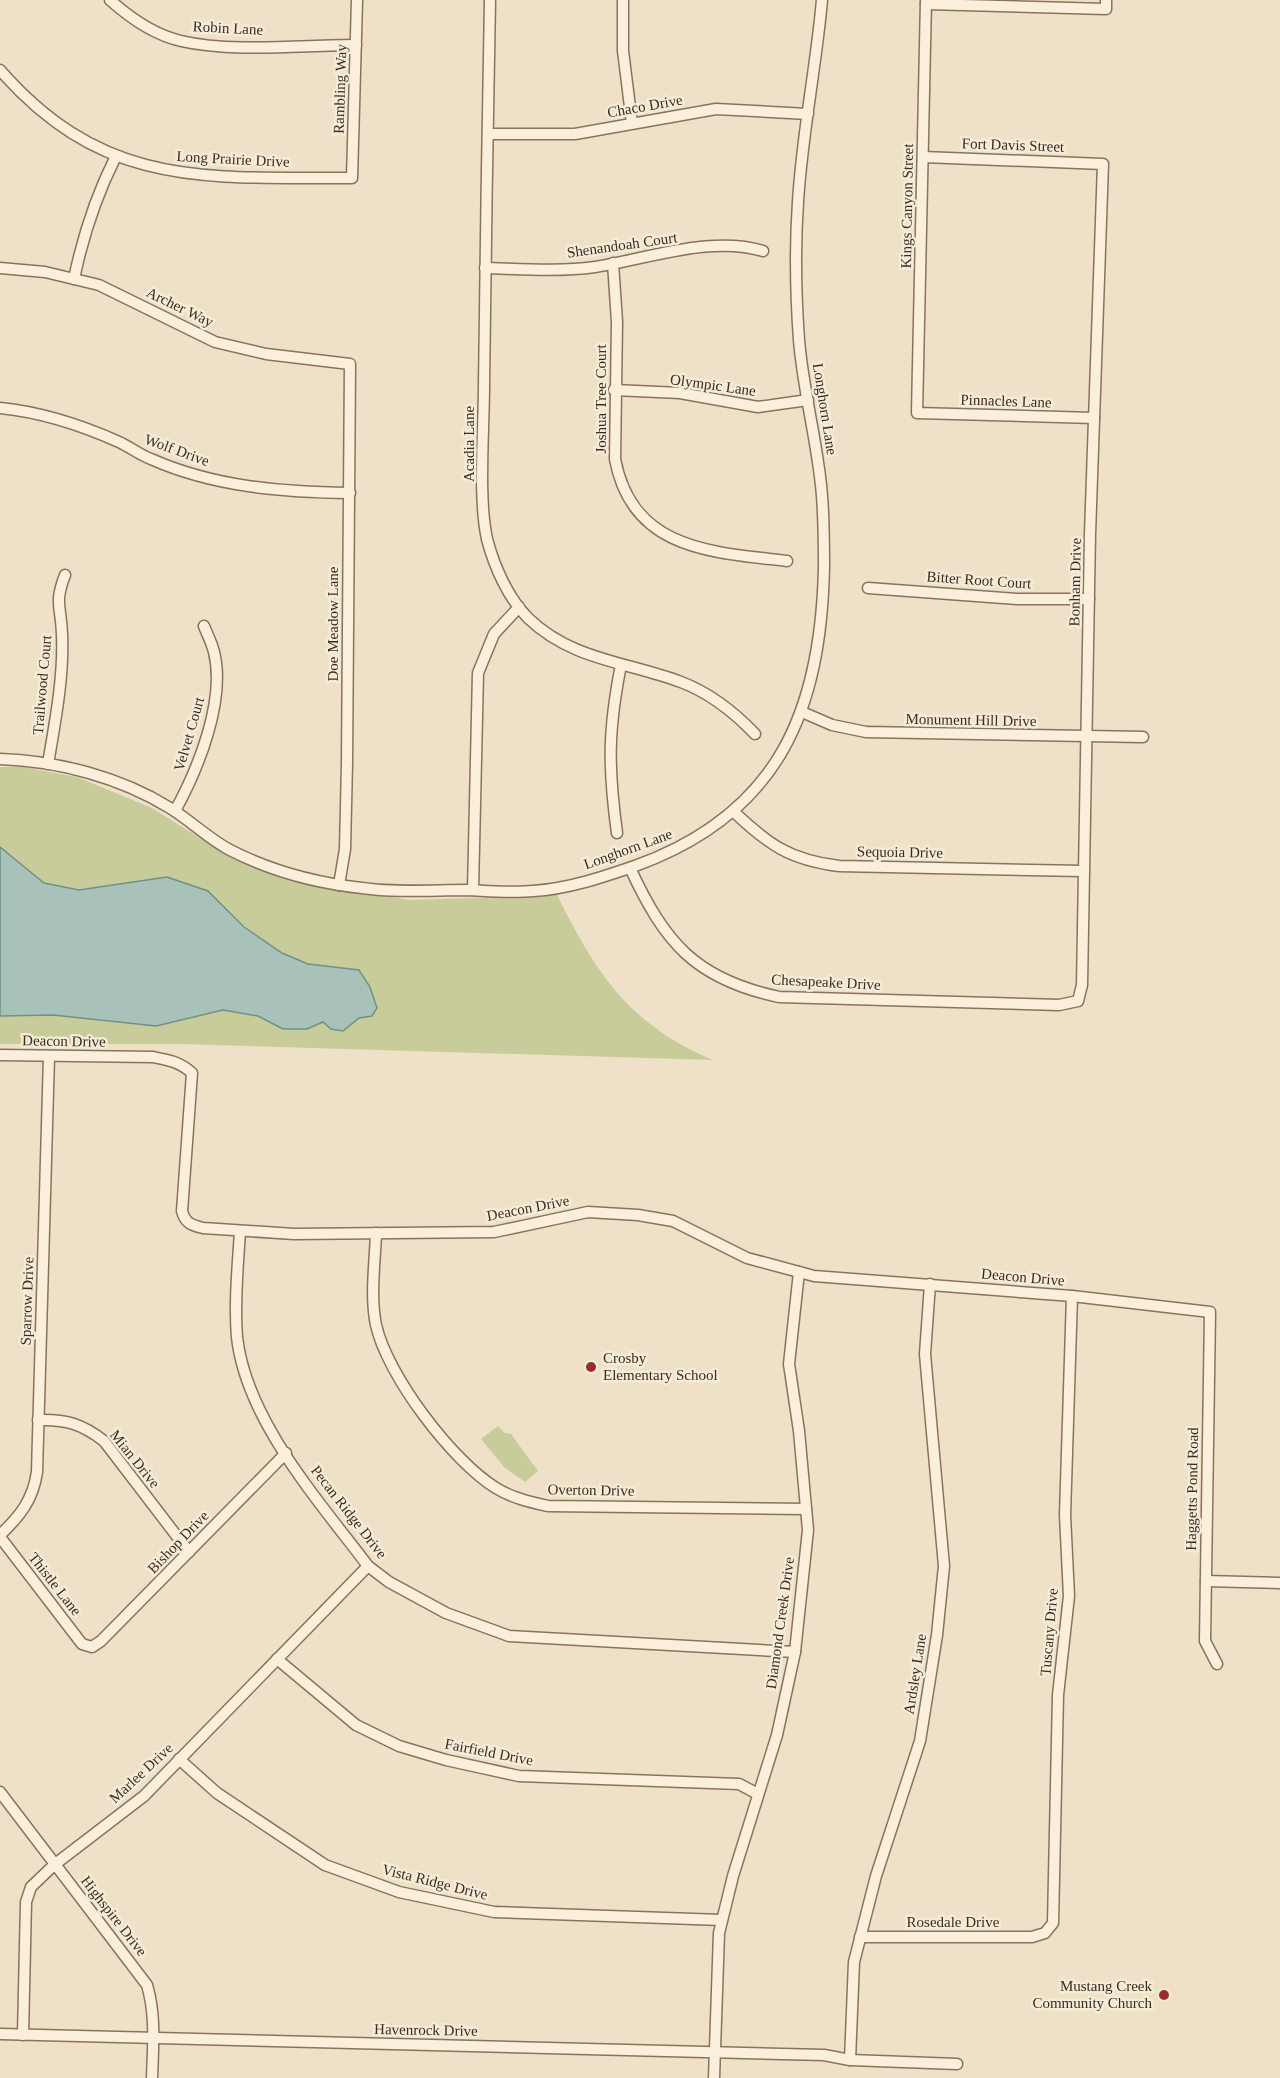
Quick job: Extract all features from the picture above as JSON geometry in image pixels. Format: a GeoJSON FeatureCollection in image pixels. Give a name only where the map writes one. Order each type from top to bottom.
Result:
{"type":"FeatureCollection","features":[{"type":"Feature","properties":{"kind":"street","name":"Robin Lane"},"geometry":{"type":"LineString","coordinates":[[110,0],[130,18],[179,41],[224,46],[356,45]]}},
{"type":"Feature","properties":{"kind":"street","name":"Rambling Way"},"geometry":{"type":"LineString","coordinates":[[352,178],[357,0]]}},
{"type":"Feature","properties":{"kind":"street","name":"Acadia Lane"},"geometry":{"type":"LineString","coordinates":[[490,0],[484,268],[484,517],[494,558],[510,596],[528,617],[559,642],[579,652],[682,683],[706,694],[726,707],[755,734]]}},
{"type":"Feature","properties":{"kind":"street"},"geometry":{"type":"LineString","coordinates":[[623,0],[623,51],[632,123]]}},
{"type":"Feature","properties":{"kind":"street","name":"Longhorn Lane"},"geometry":{"type":"LineString","coordinates":[[0,759],[48,764],[87,772],[135,790],[175,811],[228,849],[285,874],[339,885],[388,890],[535,891],[599,879],[694,840],[734,812],[775,764],[802,712],[817,657],[824,568],[821,487],[799,342],[797,205],[822,0]]}},
{"type":"Feature","properties":{"kind":"street"},"geometry":{"type":"LineString","coordinates":[[926,2],[1106,4]]}},
{"type":"Feature","properties":{"kind":"street","name":"Kings Canyon Street"},"geometry":{"type":"LineString","coordinates":[[917,413],[926,2]]}},
{"type":"Feature","properties":{"kind":"street","name":"Long Prairie Drive"},"geometry":{"type":"LineString","coordinates":[[0,70],[41,113],[91,146],[116,156],[171,172],[229,177],[352,178]]}},
{"type":"Feature","properties":{"kind":"street","name":"Chaco Drive"},"geometry":{"type":"LineString","coordinates":[[488,134],[575,134],[716,109],[808,114]]}},
{"type":"Feature","properties":{"kind":"street"},"geometry":{"type":"LineString","coordinates":[[74,279],[84,232],[98,192],[116,156]]}},
{"type":"Feature","properties":{"kind":"street","name":"Fort Davis Street"},"geometry":{"type":"LineString","coordinates":[[923,157],[1103,164]]}},
{"type":"Feature","properties":{"kind":"street","name":"Bonham Drive"},"geometry":{"type":"LineString","coordinates":[[1078,1001],[1082,985],[1089,600],[1103,164]]}},
{"type":"Feature","properties":{"kind":"street","name":"Shenandoah Court"},"geometry":{"type":"LineString","coordinates":[[484,268],[555,270],[716,246],[748,247],[763,251]]}},
{"type":"Feature","properties":{"kind":"street","name":"Joshua Tree Court"},"geometry":{"type":"LineString","coordinates":[[613,263],[617,322],[614,439],[618,478],[646,521],[669,538],[711,552],[787,561]]}},
{"type":"Feature","properties":{"kind":"street","name":"Archer Way"},"geometry":{"type":"LineString","coordinates":[[0,268],[45,272],[99,285],[216,342],[266,354],[350,363]]}},
{"type":"Feature","properties":{"kind":"street","name":"Doe Meadow Lane"},"geometry":{"type":"LineString","coordinates":[[339,885],[345,849],[350,363]]}},
{"type":"Feature","properties":{"kind":"street","name":"Olympic Lane"},"geometry":{"type":"LineString","coordinates":[[614,390],[680,393],[758,407],[808,400]]}},
{"type":"Feature","properties":{"kind":"street","name":"Wolf Drive"},"geometry":{"type":"LineString","coordinates":[[0,408],[44,415],[111,439],[152,459],[231,484],[285,492],[350,493]]}},
{"type":"Feature","properties":{"kind":"street","name":"Pinnacles Lane"},"geometry":{"type":"LineString","coordinates":[[917,413],[1094,418]]}},
{"type":"Feature","properties":{"kind":"street","name":"Trailwood Court"},"geometry":{"type":"LineString","coordinates":[[48,764],[58,704],[63,633],[57,596],[65,575]]}},
{"type":"Feature","properties":{"kind":"street","name":"Bitter Root Court"},"geometry":{"type":"LineString","coordinates":[[868,588],[1017,599],[1089,600]]}},
{"type":"Feature","properties":{"kind":"street"},"geometry":{"type":"LineString","coordinates":[[473,890],[478,673],[494,634],[519,607]]}},
{"type":"Feature","properties":{"kind":"street","name":"Velvet Court"},"geometry":{"type":"LineString","coordinates":[[175,811],[202,754],[216,692],[214,652],[204,626]]}},
{"type":"Feature","properties":{"kind":"street"},"geometry":{"type":"LineString","coordinates":[[617,833],[609,760],[612,711],[621,665]]}},
{"type":"Feature","properties":{"kind":"street","name":"Monument Hill Drive"},"geometry":{"type":"LineString","coordinates":[[802,712],[832,725],[866,732],[1088,738],[1143,737]]}},
{"type":"Feature","properties":{"kind":"street","name":"Sequoia Drive"},"geometry":{"type":"LineString","coordinates":[[734,812],[777,849],[816,863],[839,866],[1083,871]]}},
{"type":"Feature","properties":{"kind":"street","name":"Chesapeake Drive"},"geometry":{"type":"LineString","coordinates":[[630,868],[659,925],[679,947],[723,980],[750,991],[779,997],[1059,1005],[1078,1001]]}},
{"type":"Feature","properties":{"kind":"street","name":"Deacon Drive"},"geometry":{"type":"LineString","coordinates":[[0,1055],[153,1057],[173,1060],[184,1066],[192,1073],[182,1211],[184,1220],[191,1225],[203,1228],[294,1234],[494,1232],[588,1212],[638,1215],[673,1221],[747,1258],[814,1276],[1072,1296],[1210,1312]]}},
{"type":"Feature","properties":{"kind":"street","name":"Sparrow Drive"},"geometry":{"type":"LineString","coordinates":[[0,1536],[19,1517],[31,1498],[37,1472],[49,1056]]}},
{"type":"Feature","properties":{"kind":"street","name":"Pecan Ridge Drive"},"geometry":{"type":"LineString","coordinates":[[240,1231],[237,1337],[247,1382],[274,1436],[286,1453],[368,1566],[389,1582],[446,1613],[509,1636],[795,1652]]}},
{"type":"Feature","properties":{"kind":"street","name":"Overton Drive"},"geometry":{"type":"LineString","coordinates":[[376,1233],[376,1323],[392,1367],[439,1434],[471,1469],[496,1488],[519,1499],[548,1506],[806,1509]]}},
{"type":"Feature","properties":{"kind":"street","name":"Diamond Creek Drive"},"geometry":{"type":"LineString","coordinates":[[714,2078],[719,1933],[777,1735],[795,1652],[808,1530],[799,1431],[789,1364],[798,1272]]}},
{"type":"Feature","properties":{"kind":"street","name":"Ardsley Lane"},"geometry":{"type":"LineString","coordinates":[[850,2060],[854,1962],[876,1876],[920,1741],[937,1635],[944,1566],[925,1354],[930,1284]]}},
{"type":"Feature","properties":{"kind":"street","name":"Tuscany Drive"},"geometry":{"type":"LineString","coordinates":[[1045,1933],[1053,1923],[1058,1695],[1069,1596],[1065,1515],[1072,1296]]}},
{"type":"Feature","properties":{"kind":"street","name":"Haggetts Pond Road"},"geometry":{"type":"LineString","coordinates":[[1210,1312],[1205,1641],[1217,1664]]}},
{"type":"Feature","properties":{"kind":"street","name":"Mian Drive"},"geometry":{"type":"LineString","coordinates":[[38,1420],[68,1420],[87,1428],[104,1441],[189,1552]]}},
{"type":"Feature","properties":{"kind":"street","name":"Bishop Drive"},"geometry":{"type":"LineString","coordinates":[[88,1648],[101,1641],[286,1453]]}},
{"type":"Feature","properties":{"kind":"street","name":"Thistle Lane"},"geometry":{"type":"LineString","coordinates":[[0,1536],[88,1648]]}},
{"type":"Feature","properties":{"kind":"street","name":"Marlee Drive"},"geometry":{"type":"LineString","coordinates":[[23,2035],[26,1902],[31,1887],[54,1864],[144,1796],[368,1566]]}},
{"type":"Feature","properties":{"kind":"street"},"geometry":{"type":"LineString","coordinates":[[1206,1581],[1280,1583]]}},
{"type":"Feature","properties":{"kind":"street","name":"Fairfield Drive"},"geometry":{"type":"LineString","coordinates":[[277,1659],[356,1725],[399,1746],[446,1760],[519,1776],[739,1784],[758,1794]]}},
{"type":"Feature","properties":{"kind":"street","name":"Vista Ridge Drive"},"geometry":{"type":"LineString","coordinates":[[179,1759],[217,1793],[325,1865],[399,1892],[494,1912],[722,1920]]}},
{"type":"Feature","properties":{"kind":"street","name":"Highspire Drive"},"geometry":{"type":"LineString","coordinates":[[0,1792],[140,1973],[150,1997],[153,2039],[152,2078]]}},
{"type":"Feature","properties":{"kind":"street","name":"Rosedale Drive"},"geometry":{"type":"LineString","coordinates":[[860,1937],[1032,1937],[1045,1933]]}},
{"type":"Feature","properties":{"kind":"street","name":"Havenrock Drive"},"geometry":{"type":"LineString","coordinates":[[0,2034],[824,2055],[850,2060],[957,2064]]}},
{"type":"Feature","properties":{"kind":"green space"},"geometry":{"type":"Polygon","coordinates":[[[0,767],[23,767],[77,777],[152,808],[224,853],[308,884],[410,900],[557,895],[586,949],[618,994],[659,1030],[684,1046],[713,1060],[180,1044],[0,1044],[0,767]]]}},
{"type":"Feature","properties":{"kind":"green space"},"geometry":{"type":"Polygon","coordinates":[[[498,1426],[505,1433],[511,1434],[538,1471],[525,1482],[505,1468],[481,1439],[498,1426]]]}},
{"type":"Feature","properties":{"kind":"water"},"geometry":{"type":"Polygon","coordinates":[[[0,847],[44,883],[79,890],[167,877],[208,891],[244,927],[282,953],[308,964],[359,970],[370,987],[377,1008],[372,1016],[359,1018],[343,1031],[331,1029],[323,1022],[307,1029],[283,1029],[258,1016],[223,1010],[156,1026],[53,1015],[0,1016],[0,847]]]}},
{"type":"Feature","properties":{"kind":"place","name":"Crosby Elementary School"},"geometry":{"type":"Point","coordinates":[591,1367]}},
{"type":"Feature","properties":{"kind":"place","name":"Mustang Creek Community Church"},"geometry":{"type":"Point","coordinates":[1164,1995]}}]}
